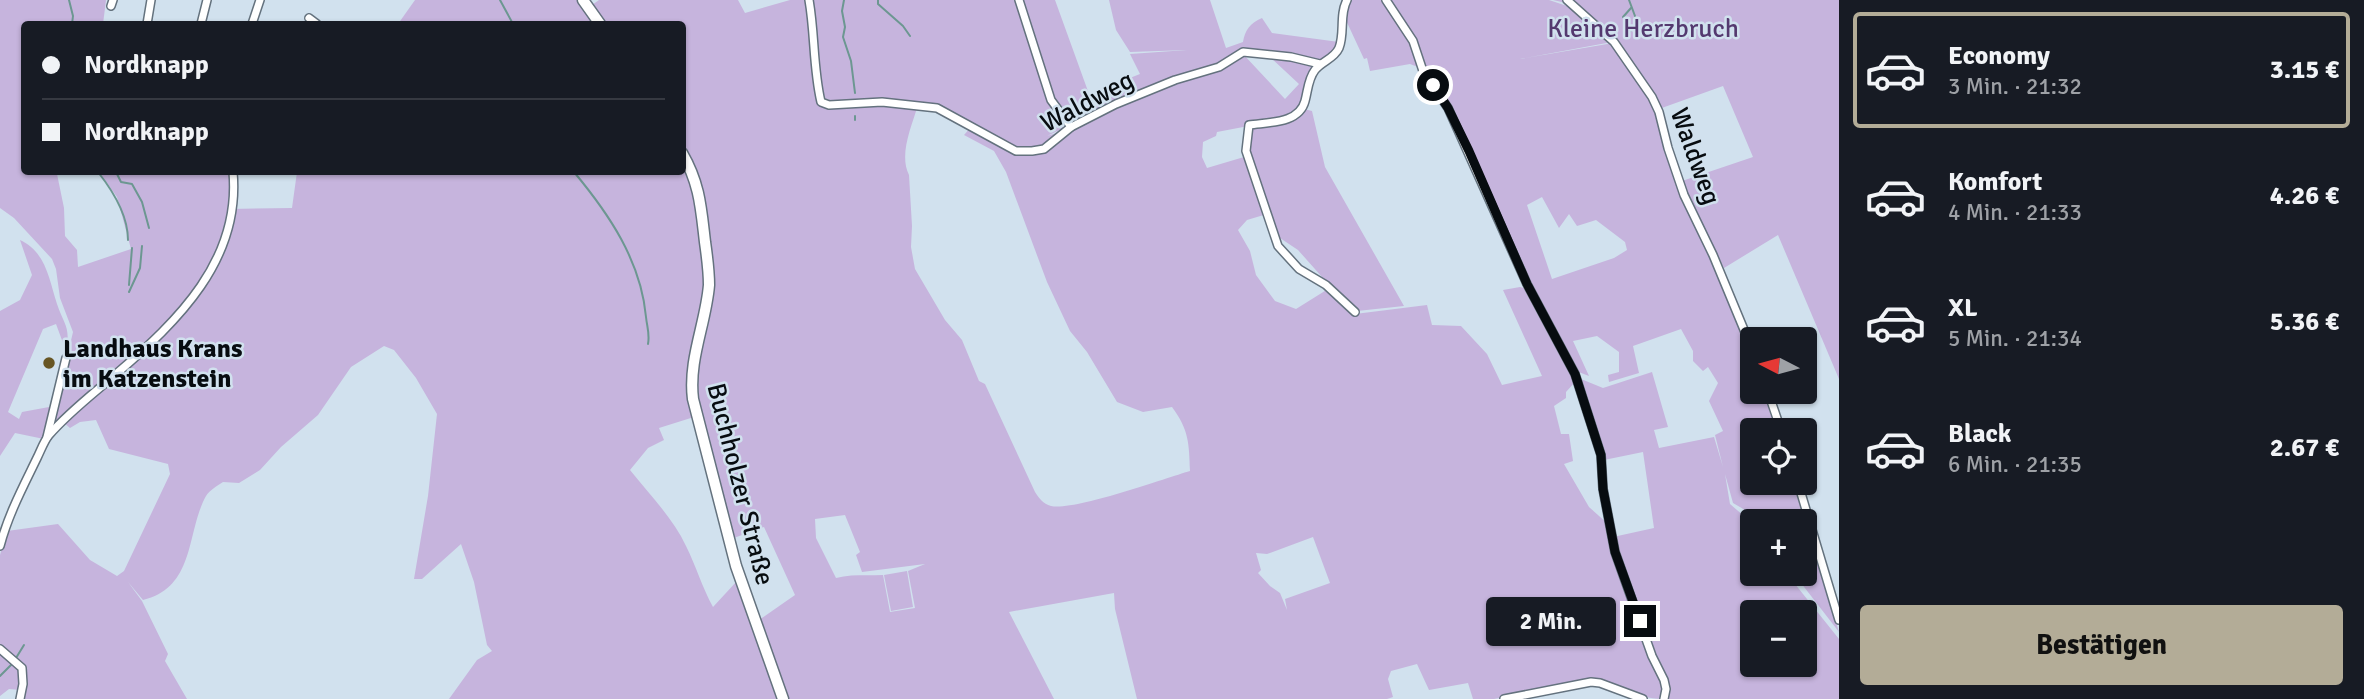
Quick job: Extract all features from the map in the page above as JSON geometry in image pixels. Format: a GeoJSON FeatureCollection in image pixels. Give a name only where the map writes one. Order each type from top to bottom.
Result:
{"type":"FeatureCollection","features":[{"type":"Feature","properties":{"kind":"street"},"geometry":{"type":"LineString","coordinates":[[148,21],[151,0]]}},
{"type":"Feature","properties":{"kind":"street"},"geometry":{"type":"LineString","coordinates":[[202,21],[206,0]]}},
{"type":"Feature","properties":{"kind":"street"},"geometry":{"type":"LineString","coordinates":[[253,21],[260,0]]}},
{"type":"Feature","properties":{"kind":"street"},"geometry":{"type":"LineString","coordinates":[[583,0],[598,21]]}},
{"type":"Feature","properties":{"kind":"street","name":"Waldweg"},"geometry":{"type":"LineString","coordinates":[[809,0],[816,79],[821,102],[829,105],[882,102],[937,108],[1016,152],[1044,149],[1071,127],[1116,104],[1219,67],[1243,52],[1291,57],[1320,64]]}},
{"type":"Feature","properties":{"kind":"street"},"geometry":{"type":"LineString","coordinates":[[1019,0],[1051,100],[1071,127]]}},
{"type":"Feature","properties":{"kind":"street"},"geometry":{"type":"LineString","coordinates":[[1347,0],[1343,7],[1340,46],[1334,55],[1320,64],[1310,80],[1303,107],[1292,119],[1249,125],[1247,151],[1278,246],[1299,269],[1326,285],[1355,312]]}},
{"type":"Feature","properties":{"kind":"street"},"geometry":{"type":"LineString","coordinates":[[1386,0],[1413,41],[1423,71],[1448,108],[1527,284],[1575,374],[1601,455],[1603,489],[1615,552],[1652,656],[1664,680],[1664,699]]}},
{"type":"Feature","properties":{"kind":"street","name":"Waldweg"},"geometry":{"type":"LineString","coordinates":[[1567,0],[1614,42],[1652,97],[1684,195],[1743,327]]}},
{"type":"Feature","properties":{"kind":"street"},"geometry":{"type":"LineString","coordinates":[[309,18],[313,21]]}},
{"type":"Feature","properties":{"kind":"street","name":"Buchholzer Straße"},"geometry":{"type":"LineString","coordinates":[[686,160],[697,181],[701,198],[709,286],[692,378],[693,399],[736,566],[783,699]]}},
{"type":"Feature","properties":{"kind":"street"},"geometry":{"type":"LineString","coordinates":[[47,438],[68,414],[135,356],[196,295],[223,247],[234,189],[233,175]]}},
{"type":"Feature","properties":{"kind":"street"},"geometry":{"type":"LineString","coordinates":[[0,546],[13,509],[47,438],[66,358]]}},
{"type":"Feature","properties":{"kind":"street"},"geometry":{"type":"LineString","coordinates":[[1802,495],[1839,620]]}},
{"type":"Feature","properties":{"kind":"street"},"geometry":{"type":"LineString","coordinates":[[0,649],[22,668],[20,699]]}},
{"type":"Feature","properties":{"kind":"street"},"geometry":{"type":"LineString","coordinates":[[1504,699],[1591,682],[1643,699]]}},
{"type":"Feature","properties":{"kind":"green space"},"geometry":{"type":"Polygon","coordinates":[[[0,0],[106,0],[103,21],[21,21],[21,175],[57,175],[64,208],[65,236],[77,250],[78,267],[131,249],[117,197],[101,175],[231,175],[229,209],[292,208],[297,175],[686,175],[686,166],[707,217],[699,177],[686,149],[686,21],[603,21],[592,5],[599,0],[738,0],[745,13],[790,0],[806,0],[817,103],[831,108],[894,104],[917,108],[905,159],[909,175],[911,247],[915,269],[945,320],[962,340],[979,381],[985,384],[1037,494],[1043,502],[1051,506],[1079,504],[1190,471],[1188,445],[1182,423],[1172,407],[1143,412],[1117,402],[1087,352],[1070,331],[1047,282],[1006,172],[994,151],[964,135],[971,127],[993,138],[938,106],[878,100],[832,101],[822,97],[811,0],[1055,0],[1089,94],[1140,74],[1130,54],[1187,50],[1130,52],[1116,30],[1109,0],[1210,0],[1226,48],[1243,42],[1249,27],[1262,18],[1272,33],[1339,42],[1331,56],[1315,61],[1243,51],[1218,65],[1183,75],[1115,103],[1047,136],[1122,103],[1215,69],[1243,54],[1285,99],[1299,84],[1269,56],[1316,64],[1308,81],[1302,106],[1291,118],[1217,132],[1216,136],[1203,142],[1202,157],[1207,168],[1244,157],[1245,127],[1292,120],[1304,109],[1312,111],[1325,167],[1404,306],[1357,311],[1339,296],[1298,250],[1277,236],[1267,214],[1247,220],[1238,230],[1250,251],[1256,275],[1275,301],[1296,309],[1328,289],[1355,314],[1427,305],[1432,325],[1461,326],[1487,354],[1502,385],[1542,376],[1503,290],[1520,287],[1528,289],[1573,373],[1575,382],[1566,392],[1566,398],[1554,406],[1561,434],[1569,434],[1573,461],[1564,464],[1589,507],[1608,524],[1614,553],[1638,623],[1665,689],[1662,699],[1590,681],[1494,699],[1473,699],[1468,683],[1429,690],[1417,664],[1391,671],[1388,679],[1393,697],[1387,699],[1137,699],[1115,609],[1114,593],[1009,612],[1054,699],[787,699],[759,620],[795,595],[764,527],[731,539],[695,395],[694,359],[707,296],[689,373],[689,395],[694,417],[659,428],[664,440],[648,448],[630,470],[681,536],[713,607],[737,581],[780,699],[449,699],[477,660],[492,651],[487,645],[474,582],[461,544],[422,579],[414,579],[428,496],[437,414],[416,378],[394,350],[384,346],[351,367],[318,415],[281,447],[260,470],[239,483],[223,482],[206,496],[187,557],[172,583],[160,593],[143,600],[128,582],[142,601],[168,654],[165,661],[187,699],[22,699],[25,681],[22,669],[0,648],[0,555],[7,531],[58,524],[90,560],[117,576],[124,571],[170,474],[168,464],[109,449],[96,420],[80,422],[70,428],[63,422],[162,335],[180,316],[211,274],[207,273],[194,294],[160,330],[44,439],[15,433],[0,456],[0,311],[20,300],[32,275],[20,240],[36,252],[45,267],[68,336],[66,351],[56,324],[43,329],[8,412],[19,419],[22,412],[49,407],[55,409],[73,332],[60,298],[52,259],[14,218],[0,208],[0,0]],[[845,515],[815,519],[816,538],[836,578],[883,575],[890,612],[915,608],[908,571],[925,564],[862,572],[856,555],[860,552],[845,515]],[[1313,537],[1267,554],[1256,553],[1261,570],[1258,573],[1280,593],[1287,610],[1285,599],[1330,583],[1313,537]]]}},
{"type":"Feature","properties":{"kind":"green space"},"geometry":{"type":"Polygon","coordinates":[[[415,0],[578,0],[593,21],[400,21],[415,0]]]}},
{"type":"Feature","properties":{"kind":"green space"},"geometry":{"type":"Polygon","coordinates":[[[1349,0],[1549,0],[1576,9],[1612,42],[1520,59],[1613,43],[1651,97],[1710,257],[1741,327],[1740,404],[1767,404],[1772,418],[1740,418],[1740,495],[1797,495],[1801,509],[1743,509],[1733,503],[1725,474],[1730,504],[1740,513],[1740,586],[1797,586],[1808,600],[1740,600],[1740,677],[1817,677],[1817,612],[1839,639],[1839,699],[1665,699],[1656,662],[1613,537],[1654,528],[1643,452],[1604,460],[1580,381],[1581,379],[1603,388],[1652,372],[1668,427],[1654,430],[1659,448],[1714,437],[1723,467],[1715,435],[1723,431],[1709,401],[1718,383],[1708,367],[1703,371],[1693,361],[1693,351],[1681,329],[1633,346],[1639,373],[1609,382],[1608,375],[1619,372],[1619,352],[1597,336],[1573,341],[1589,376],[1576,371],[1528,282],[1470,150],[1418,67],[1410,64],[1370,71],[1367,58],[1364,59],[1344,16],[1349,0]],[[1542,197],[1527,205],[1552,279],[1614,258],[1627,250],[1625,242],[1596,220],[1577,226],[1569,214],[1559,228],[1542,197]]]}},
{"type":"Feature","properties":{"kind":"green space","name":"Kleine Herzbruch"},"geometry":{"type":"Polygon","coordinates":[[[1553,0],[1839,0],[1839,379],[1778,235],[1724,268],[1686,194],[1682,181],[1753,157],[1723,86],[1659,109],[1616,41],[1579,6],[1553,0]]]}},
{"type":"Feature","properties":{"kind":"green space"},"geometry":{"type":"Polygon","coordinates":[[[1817,561],[1839,632],[1817,600],[1803,586],[1817,586],[1817,561]]]}},
{"type":"Feature","properties":{"kind":"green space"},"geometry":{"type":"Polygon","coordinates":[[[907,571],[913,607],[891,611],[884,575],[907,571]]]}},
{"type":"Feature","properties":{"kind":"green space"},"geometry":{"type":"Polygon","coordinates":[[[0,652],[19,668],[21,690],[9,689],[0,696],[0,652]]]}},
{"type":"Feature","properties":{"kind":"waterway"},"geometry":{"type":"LineString","coordinates":[[69,0],[72,21]]}},
{"type":"Feature","properties":{"kind":"waterway"},"geometry":{"type":"LineString","coordinates":[[500,0],[511,21]]}},
{"type":"Feature","properties":{"kind":"waterway"},"geometry":{"type":"LineString","coordinates":[[844,0],[843,37],[851,61],[855,93]]}},
{"type":"Feature","properties":{"kind":"waterway"},"geometry":{"type":"LineString","coordinates":[[878,0],[878,4],[903,26],[910,36]]}},
{"type":"Feature","properties":{"kind":"waterway"},"geometry":{"type":"LineString","coordinates":[[1626,34],[1635,28],[1635,16],[1629,0]]}},
{"type":"Feature","properties":{"kind":"waterway"},"geometry":{"type":"LineString","coordinates":[[1623,17],[1631,8]]}},
{"type":"Feature","properties":{"kind":"waterway"},"geometry":{"type":"LineString","coordinates":[[100,175],[119,204],[128,240]]}},
{"type":"Feature","properties":{"kind":"waterway"},"geometry":{"type":"LineString","coordinates":[[118,175],[121,182],[132,184],[142,202],[149,228]]}},
{"type":"Feature","properties":{"kind":"waterway"},"geometry":{"type":"LineString","coordinates":[[576,175],[611,222],[630,258],[643,296],[648,344]]}},
{"type":"Feature","properties":{"kind":"waterway"},"geometry":{"type":"LineString","coordinates":[[129,292],[140,268],[142,246]]}},
{"type":"Feature","properties":{"kind":"waterway"},"geometry":{"type":"LineString","coordinates":[[129,285],[132,248]]}},
{"type":"Feature","properties":{"kind":"waterway"},"geometry":{"type":"LineString","coordinates":[[16,658],[24,645]]}},
{"type":"Feature","properties":{"kind":"waterway"},"geometry":{"type":"LineString","coordinates":[[0,676],[12,664]]}},
{"type":"Feature","properties":{"kind":"place","name":"Landhaus Krans im Katzenstein"},"geometry":{"type":"Point","coordinates":[49,363]}},
{"type":"Feature","properties":{"kind":"route"},"geometry":{"type":"LineString","coordinates":[[1433,85],[1448,108],[1469,151],[1527,284],[1575,374],[1601,455],[1600,471],[1610,533],[1640,621]]}}]}
